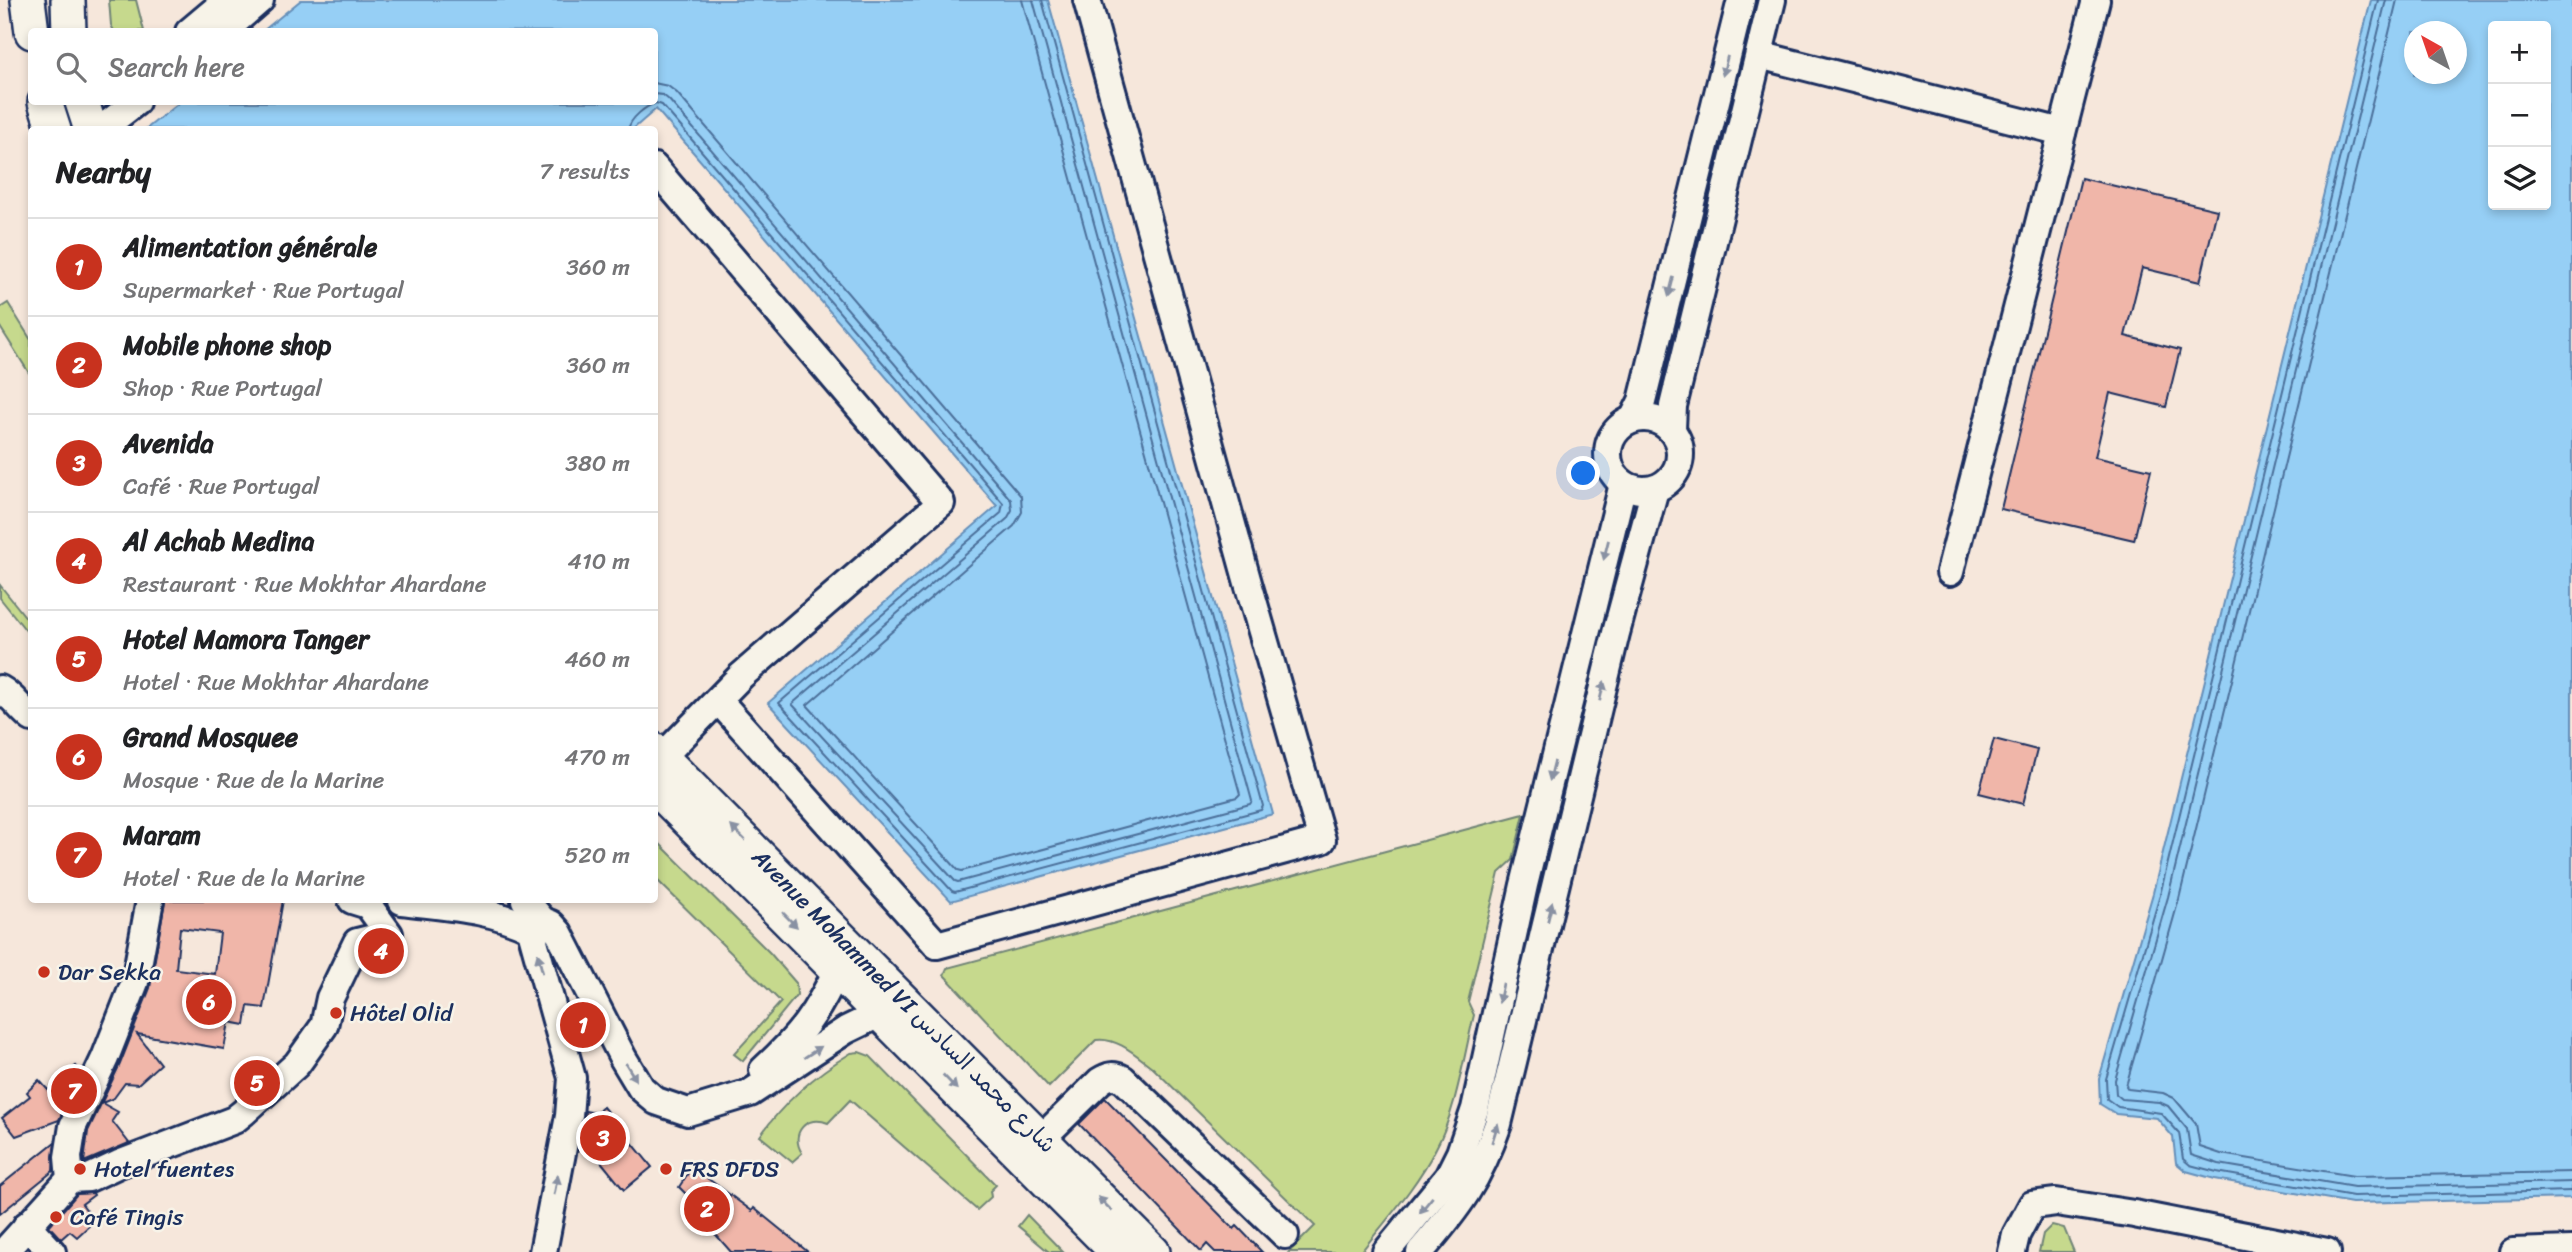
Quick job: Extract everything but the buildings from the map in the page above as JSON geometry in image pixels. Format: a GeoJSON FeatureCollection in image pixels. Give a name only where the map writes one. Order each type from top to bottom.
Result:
{"type":"FeatureCollection","features":[{"type":"Feature","properties":{"kind":"main road"},"geometry":{"type":"LineString","coordinates":[[68,0],[69,28]]}},
{"type":"Feature","properties":{"kind":"main road"},"geometry":{"type":"LineString","coordinates":[[46,105],[53,126]]}},
{"type":"Feature","properties":{"kind":"main road"},"geometry":{"type":"LineString","coordinates":[[83,105],[90,126]]}},
{"type":"Feature","properties":{"kind":"main road","name":"Avenue Mohammed VI شارع محمد السادس"},"geometry":{"type":"LineString","coordinates":[[658,766],[838,968],[1117,1252]]}},
{"type":"Feature","properties":{"kind":"main road","name":"Avenue Mohammed VI شارع محمد السادس"},"geometry":{"type":"LineString","coordinates":[[658,766],[894,989],[1153,1252]]}},
{"type":"Feature","properties":{"kind":"street"},"geometry":{"type":"LineString","coordinates":[[194,28],[227,0]]}},
{"type":"Feature","properties":{"kind":"street"},"geometry":{"type":"LineString","coordinates":[[228,28],[260,0]]}},
{"type":"Feature","properties":{"kind":"street"},"geometry":{"type":"LineString","coordinates":[[719,701],[937,945],[1322,840],[1087,0]]}},
{"type":"Feature","properties":{"kind":"street"},"geometry":{"type":"LineString","coordinates":[[1741,0],[1642,401],[1633,419],[1616,431],[1608,449],[1611,470],[1623,484],[1635,489],[1655,489],[1665,484],[1678,468],[1680,448],[1672,429],[1673,407],[1772,0]]}},
{"type":"Feature","properties":{"kind":"street"},"geometry":{"type":"LineString","coordinates":[[1950,572],[2096,0]]}},
{"type":"Feature","properties":{"kind":"street"},"geometry":{"type":"LineString","coordinates":[[1759,55],[2062,132]]}},
{"type":"Feature","properties":{"kind":"street"},"geometry":{"type":"LineString","coordinates":[[105,126],[132,105]]}},
{"type":"Feature","properties":{"kind":"street"},"geometry":{"type":"LineString","coordinates":[[658,172],[941,503],[741,676],[658,764]]}},
{"type":"Feature","properties":{"kind":"street"},"geometry":{"type":"LineString","coordinates":[[1633,419],[1654,419],[1672,429]]}},
{"type":"Feature","properties":{"kind":"street"},"geometry":{"type":"LineString","coordinates":[[1387,1252],[1448,1177],[1460,1153],[1475,1109],[1528,871],[1623,484]]}},
{"type":"Feature","properties":{"kind":"street"},"geometry":{"type":"LineString","coordinates":[[1420,1252],[1472,1187],[1498,1124],[1616,633],[1655,489]]}},
{"type":"Feature","properties":{"kind":"street"},"geometry":{"type":"LineString","coordinates":[[0,689],[10,694],[20,709],[28,715]]}},
{"type":"Feature","properties":{"kind":"street"},"geometry":{"type":"LineString","coordinates":[[2,1251],[69,1179],[68,1157],[73,1126],[105,1058],[135,982],[149,903]]}},
{"type":"Feature","properties":{"kind":"street"},"geometry":{"type":"LineString","coordinates":[[69,1179],[89,1178],[118,1164],[234,1120],[298,1064],[324,1026],[330,998],[357,942],[389,934],[368,905],[362,903]]}},
{"type":"Feature","properties":{"kind":"street"},"geometry":{"type":"LineString","coordinates":[[420,903],[472,909],[538,925],[551,924],[559,933],[622,1058],[641,1088],[656,1101],[688,1112],[730,1092],[793,1043],[821,1003],[838,968]]}},
{"type":"Feature","properties":{"kind":"street"},"geometry":{"type":"LineString","coordinates":[[527,903],[538,925],[538,958],[572,1078],[569,1116],[543,1252]]}},
{"type":"Feature","properties":{"kind":"street"},"geometry":{"type":"LineString","coordinates":[[730,1092],[750,1093],[846,1030],[881,1013]]}},
{"type":"Feature","properties":{"kind":"street"},"geometry":{"type":"LineString","coordinates":[[1040,1140],[1100,1081],[1111,1075],[1116,1076],[1123,1079],[1285,1235]]}},
{"type":"Feature","properties":{"kind":"street"},"geometry":{"type":"LineString","coordinates":[[2012,1252],[2016,1235],[2032,1205],[2056,1202],[2134,1214],[2327,1252]]}},
{"type":"Feature","properties":{"kind":"street"},"geometry":{"type":"LineString","coordinates":[[27,1226],[52,1252]]}},
{"type":"Feature","properties":{"kind":"street"},"geometry":{"type":"LineString","coordinates":[[2513,1252],[2572,1250]]}},
{"type":"Feature","properties":{"kind":"green space"},"geometry":{"type":"Polygon","coordinates":[[[109,0],[136,0],[143,28],[112,28],[109,0]]]}},
{"type":"Feature","properties":{"kind":"green space"},"geometry":{"type":"Polygon","coordinates":[[[8,303],[28,335],[28,371],[0,327],[0,308],[8,303]]]}},
{"type":"Feature","properties":{"kind":"green space"},"geometry":{"type":"Polygon","coordinates":[[[0,585],[28,620],[28,633],[0,598],[0,585]]]}},
{"type":"Feature","properties":{"kind":"green space"},"geometry":{"type":"Polygon","coordinates":[[[1524,814],[1513,860],[1499,873],[1468,1002],[1474,1015],[1449,1118],[1420,1176],[1361,1252],[1289,1252],[1315,1226],[1152,1067],[1133,1052],[1111,1041],[1096,1040],[1049,1087],[944,975],[947,968],[1524,814]]]}},
{"type":"Feature","properties":{"kind":"green space"},"geometry":{"type":"Polygon","coordinates":[[[658,842],[770,953],[796,983],[797,995],[743,1061],[734,1054],[781,1002],[658,881],[658,842]]]}},
{"type":"Feature","properties":{"kind":"green space"},"geometry":{"type":"Polygon","coordinates":[[[859,1052],[870,1056],[996,1185],[990,1191],[991,1197],[977,1210],[850,1100],[828,1123],[813,1121],[802,1127],[798,1139],[802,1153],[792,1162],[760,1136],[801,1090],[851,1053],[859,1052]]]}},
{"type":"Feature","properties":{"kind":"green space"},"geometry":{"type":"Polygon","coordinates":[[[1027,1215],[1063,1252],[1049,1252],[1018,1226],[1027,1215]]]}},
{"type":"Feature","properties":{"kind":"green space"},"geometry":{"type":"Polygon","coordinates":[[[2052,1225],[2064,1228],[2074,1252],[2039,1252],[2043,1234],[2052,1225]]]}},
{"type":"Feature","properties":{"kind":"water"},"geometry":{"type":"Polygon","coordinates":[[[301,0],[1048,0],[1273,814],[951,901],[768,703],[997,506],[656,109],[637,126],[150,126],[176,105],[658,105],[658,28],[267,28],[301,0]]]}},
{"type":"Feature","properties":{"kind":"water"},"geometry":{"type":"Polygon","coordinates":[[[2371,0],[2572,0],[2572,1198],[2352,1203],[2215,1179],[2186,1171],[2176,1163],[2173,1137],[2157,1118],[2116,1114],[2100,1104],[2099,1079],[2153,893],[2371,0]]]}},
{"type":"Feature","properties":{"kind":"place","name":"Al Achab Medina"},"geometry":{"type":"Point","coordinates":[381,951]}},
{"type":"Feature","properties":{"kind":"place","name":"Dar Sekka"},"geometry":{"type":"Point","coordinates":[44,972]}},
{"type":"Feature","properties":{"kind":"place","name":"Grand Mosquee"},"geometry":{"type":"Point","coordinates":[209,1002]}},
{"type":"Feature","properties":{"kind":"place","name":"Hôtel Olid"},"geometry":{"type":"Point","coordinates":[336,1013]}},
{"type":"Feature","properties":{"kind":"place","name":"Alimentation générale"},"geometry":{"type":"Point","coordinates":[583,1025]}},
{"type":"Feature","properties":{"kind":"place","name":"Hotel Mamora Tanger"},"geometry":{"type":"Point","coordinates":[257,1083]}},
{"type":"Feature","properties":{"kind":"place","name":"Maram"},"geometry":{"type":"Point","coordinates":[74,1091]}},
{"type":"Feature","properties":{"kind":"place","name":"Avenida"},"geometry":{"type":"Point","coordinates":[603,1138]}},
{"type":"Feature","properties":{"kind":"place","name":"Hotel fuentes"},"geometry":{"type":"Point","coordinates":[80,1169]}},
{"type":"Feature","properties":{"kind":"place","name":"FRS DFDS"},"geometry":{"type":"Point","coordinates":[666,1169]}},
{"type":"Feature","properties":{"kind":"place","name":"Mobile phone shop"},"geometry":{"type":"Point","coordinates":[707,1209]}},
{"type":"Feature","properties":{"kind":"place","name":"Café Tingis"},"geometry":{"type":"Point","coordinates":[56,1217]}}]}
